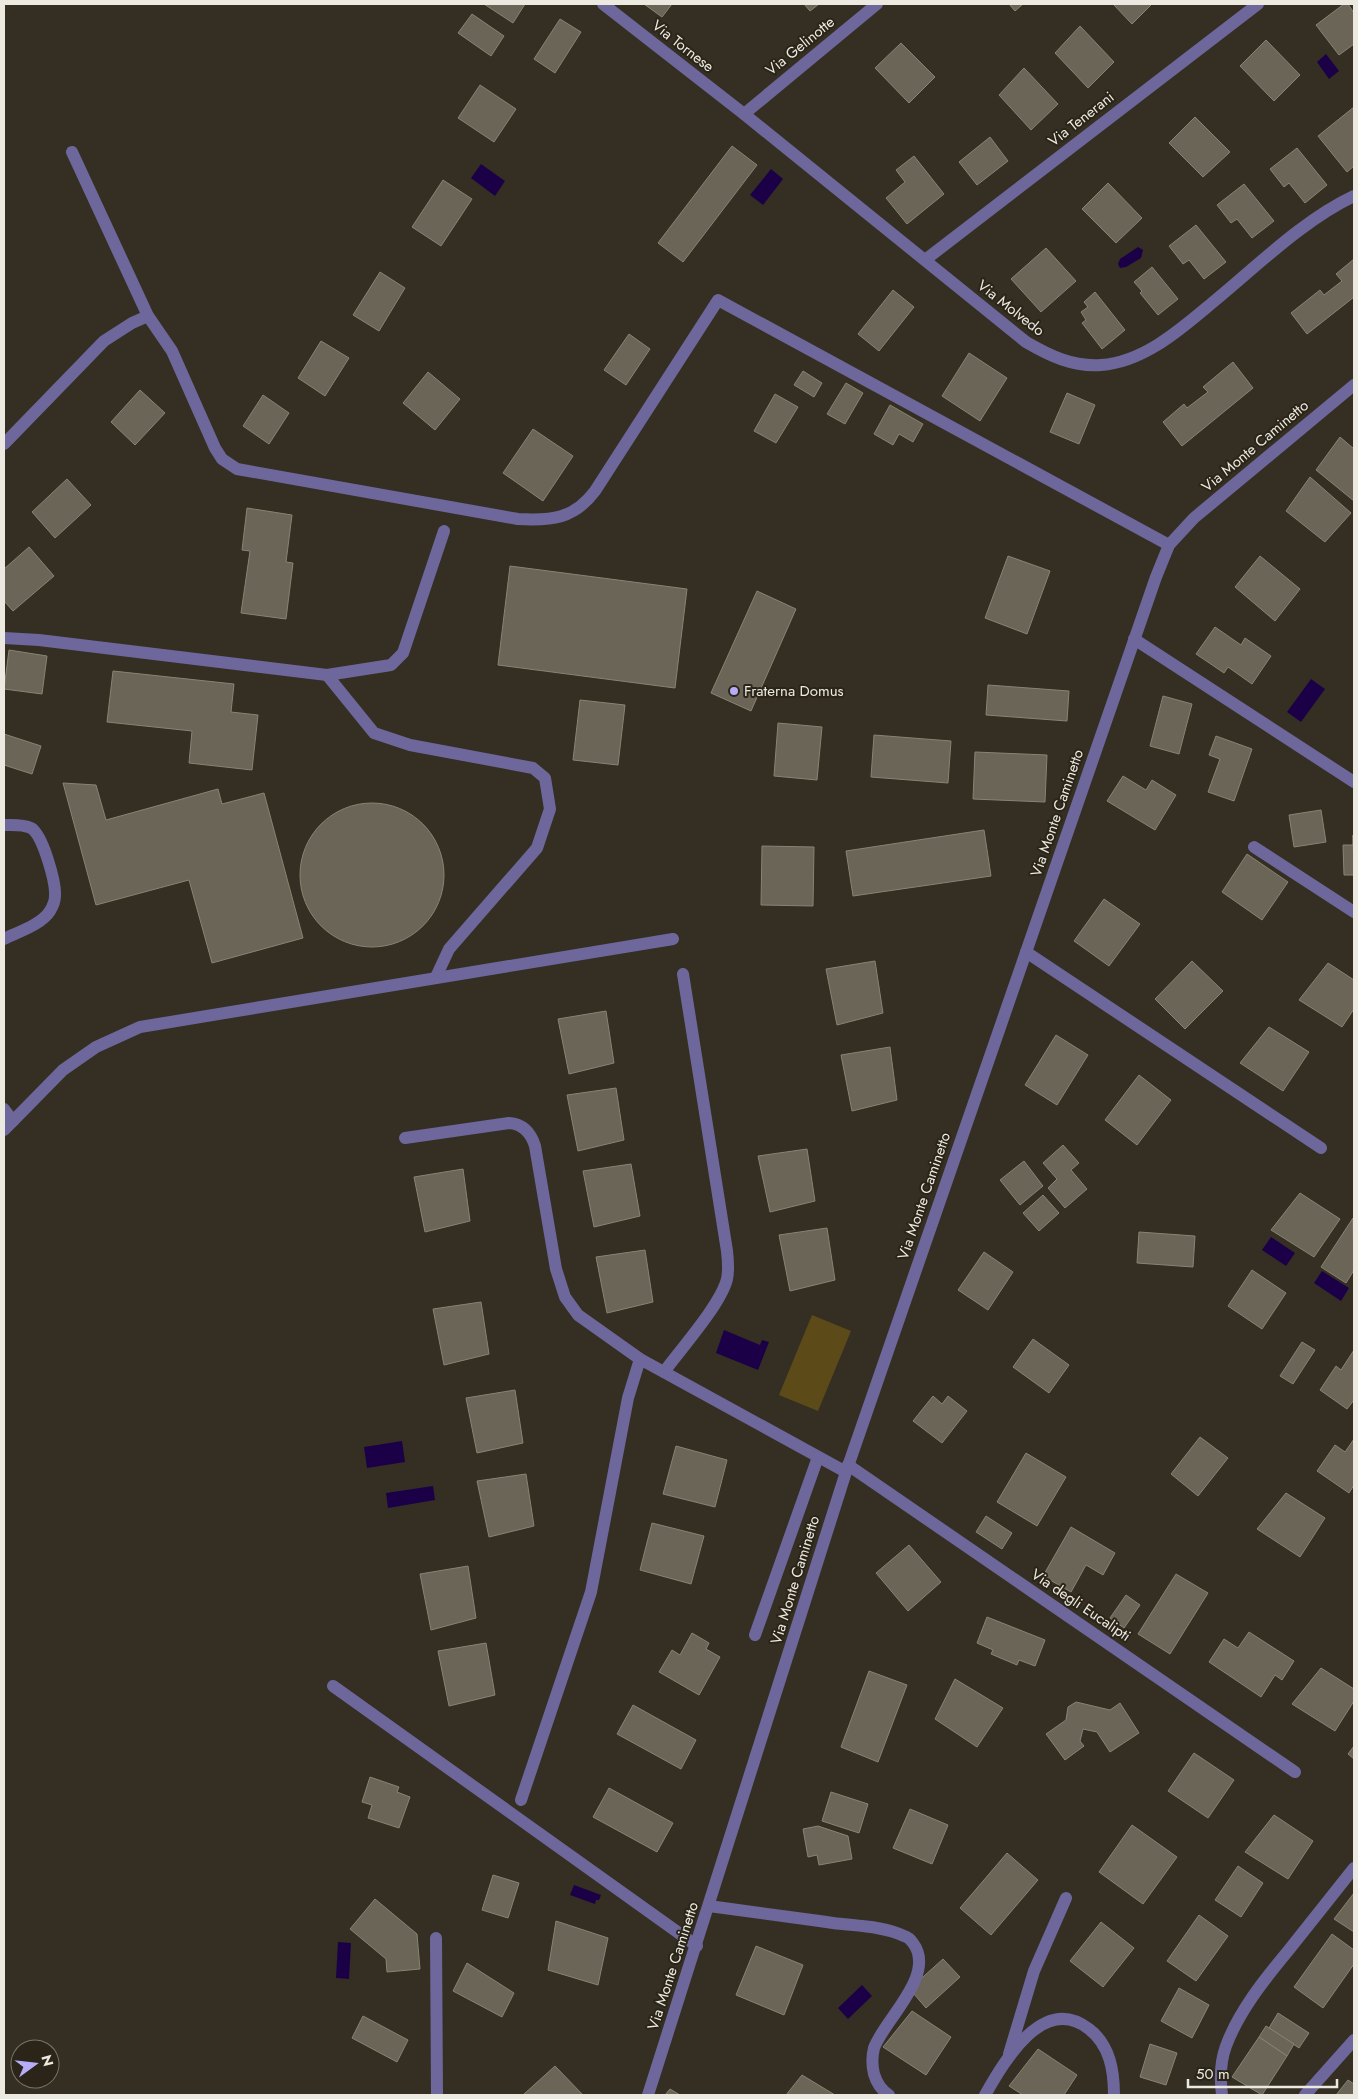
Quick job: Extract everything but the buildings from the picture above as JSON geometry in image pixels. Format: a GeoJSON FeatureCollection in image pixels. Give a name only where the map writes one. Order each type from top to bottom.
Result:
{"type":"FeatureCollection","features":[{"type":"Feature","properties":{"kind":"street","name":"Via Tornese"},"geometry":{"type":"LineString","coordinates":[[603,4],[744,114]]}},
{"type":"Feature","properties":{"kind":"street","name":"Via Gelinotte"},"geometry":{"type":"LineString","coordinates":[[744,114],[877,4]]}},
{"type":"Feature","properties":{"kind":"street","name":"Via Tenerani"},"geometry":{"type":"LineString","coordinates":[[925,260],[1258,4]]}},
{"type":"Feature","properties":{"kind":"street","name":"Via Molvedo"},"geometry":{"type":"LineString","coordinates":[[744,114],[1026,342],[1046,354],[1083,365],[1101,365],[1135,357],[1173,334],[1316,218],[1354,196]]}},
{"type":"Feature","properties":{"kind":"street"},"geometry":{"type":"LineString","coordinates":[[72,152],[148,316],[172,351],[215,448],[222,459],[244,471],[533,520],[563,516],[575,512],[589,499],[718,300],[1169,545]]}},
{"type":"Feature","properties":{"kind":"street"},"geometry":{"type":"LineString","coordinates":[[4,444],[104,340],[132,323],[148,316]]}},
{"type":"Feature","properties":{"kind":"street","name":"Via Monte Caminetto"},"geometry":{"type":"LineString","coordinates":[[648,2095],[697,1946],[847,1469],[1134,639],[1169,545],[1194,518],[1354,385]]}},
{"type":"Feature","properties":{"kind":"street"},"geometry":{"type":"LineString","coordinates":[[4,638],[39,640],[327,675],[391,665],[403,653],[444,531]]}},
{"type":"Feature","properties":{"kind":"street"},"geometry":{"type":"LineString","coordinates":[[1134,639],[1354,782]]}},
{"type":"Feature","properties":{"kind":"street"},"geometry":{"type":"LineString","coordinates":[[327,675],[374,732],[410,746],[533,768],[546,778],[550,809],[537,848],[450,950],[436,978]]}},
{"type":"Feature","properties":{"kind":"street"},"geometry":{"type":"LineString","coordinates":[[4,825],[25,826],[37,834],[41,840],[55,898],[49,913],[43,919],[4,940]]}},
{"type":"Feature","properties":{"kind":"street"},"geometry":{"type":"LineString","coordinates":[[1254,847],[1354,912]]}},
{"type":"Feature","properties":{"kind":"street"},"geometry":{"type":"LineString","coordinates":[[8,1125],[63,1070],[96,1047],[140,1027],[673,939]]}},
{"type":"Feature","properties":{"kind":"street"},"geometry":{"type":"LineString","coordinates":[[1026,952],[1321,1148]]}},
{"type":"Feature","properties":{"kind":"street"},"geometry":{"type":"LineString","coordinates":[[664,1372],[717,1302],[725,1285],[728,1270],[727,1252],[683,974]]}},
{"type":"Feature","properties":{"kind":"street"},"geometry":{"type":"LineString","coordinates":[[4,1108],[8,1125]]}},
{"type":"Feature","properties":{"kind":"street","name":"Via degli Eucalipti"},"geometry":{"type":"LineString","coordinates":[[405,1138],[509,1123],[515,1123],[524,1128],[532,1138],[535,1146],[552,1254],[565,1297],[578,1315],[640,1358],[664,1372],[818,1457],[847,1469],[1295,1772]]}},
{"type":"Feature","properties":{"kind":"street"},"geometry":{"type":"LineString","coordinates":[[521,1800],[595,1577],[628,1398],[640,1358]]}},
{"type":"Feature","properties":{"kind":"street"},"geometry":{"type":"LineString","coordinates":[[755,1635],[818,1457]]}},
{"type":"Feature","properties":{"kind":"street"},"geometry":{"type":"LineString","coordinates":[[333,1686],[697,1946]]}},
{"type":"Feature","properties":{"kind":"street"},"geometry":{"type":"LineString","coordinates":[[1222,2095],[1220,2074],[1224,2052],[1232,2032],[1248,2004],[1354,1868]]}},
{"type":"Feature","properties":{"kind":"street"},"geometry":{"type":"LineString","coordinates":[[1008,2056],[1034,1970],[1066,1898]]}},
{"type":"Feature","properties":{"kind":"street"},"geometry":{"type":"LineString","coordinates":[[709,1906],[868,1927],[894,1932],[911,1941],[918,1955],[918,1966],[914,1980],[900,2009],[885,2029],[873,2051],[875,2077],[878,2085],[889,2095]]}},
{"type":"Feature","properties":{"kind":"street"},"geometry":{"type":"LineString","coordinates":[[436,1938],[436,2095]]}},
{"type":"Feature","properties":{"kind":"street"},"geometry":{"type":"LineString","coordinates":[[985,2095],[1008,2056],[1025,2038],[1049,2021],[1060,2018],[1074,2020],[1094,2033],[1105,2047],[1113,2074],[1114,2095]]}},
{"type":"Feature","properties":{"kind":"street"},"geometry":{"type":"LineString","coordinates":[[1305,2095],[1354,2040]]}},
{"type":"Feature","properties":{"kind":"shaded area"},"geometry":{"type":"Polygon","coordinates":[[[1326,54],[1339,71],[1329,79],[1317,62],[1326,54]]]}},
{"type":"Feature","properties":{"kind":"shaded area"},"geometry":{"type":"Polygon","coordinates":[[[481,164],[505,181],[495,196],[471,178],[481,164]]]}},
{"type":"Feature","properties":{"kind":"shaded area"},"geometry":{"type":"Polygon","coordinates":[[[771,169],[783,179],[763,205],[750,195],[771,169]]]}},
{"type":"Feature","properties":{"kind":"shaded area"},"geometry":{"type":"Polygon","coordinates":[[[1138,247],[1143,250],[1141,258],[1126,267],[1120,268],[1118,264],[1120,259],[1138,247]]]}},
{"type":"Feature","properties":{"kind":"shaded area"},"geometry":{"type":"Polygon","coordinates":[[[1311,679],[1325,689],[1301,722],[1287,712],[1311,679]]]}},
{"type":"Feature","properties":{"kind":"shaded area"},"geometry":{"type":"Polygon","coordinates":[[[1271,1237],[1295,1253],[1286,1266],[1262,1250],[1271,1237]]]}},
{"type":"Feature","properties":{"kind":"shaded area"},"geometry":{"type":"Polygon","coordinates":[[[1322,1271],[1349,1288],[1341,1301],[1314,1283],[1322,1271]]]}},
{"type":"Feature","properties":{"kind":"shaded area"},"geometry":{"type":"Polygon","coordinates":[[[812,1315],[851,1331],[818,1411],[779,1395],[812,1315]]]}},
{"type":"Feature","properties":{"kind":"shaded area"},"geometry":{"type":"Polygon","coordinates":[[[724,1330],[760,1345],[762,1340],[769,1342],[758,1370],[716,1353],[724,1330]]]}},
{"type":"Feature","properties":{"kind":"shaded area"},"geometry":{"type":"Polygon","coordinates":[[[402,1441],[405,1462],[367,1468],[364,1447],[402,1441]]]}},
{"type":"Feature","properties":{"kind":"shaded area"},"geometry":{"type":"Polygon","coordinates":[[[433,1486],[435,1500],[388,1508],[386,1493],[433,1486]]]}},
{"type":"Feature","properties":{"kind":"shaded area"},"geometry":{"type":"Polygon","coordinates":[[[574,1885],[601,1895],[599,1900],[596,1900],[595,1904],[570,1895],[574,1885]]]}},
{"type":"Feature","properties":{"kind":"shaded area"},"geometry":{"type":"Polygon","coordinates":[[[338,1942],[351,1943],[349,1979],[336,1978],[338,1942]]]}},
{"type":"Feature","properties":{"kind":"shaded area"},"geometry":{"type":"Polygon","coordinates":[[[862,1985],[872,1996],[848,2019],[838,2008],[862,1985]]]}},
{"type":"Feature","properties":{"kind":"place","name":"Fraterna Domus"},"geometry":{"type":"Point","coordinates":[734,691]}}]}
